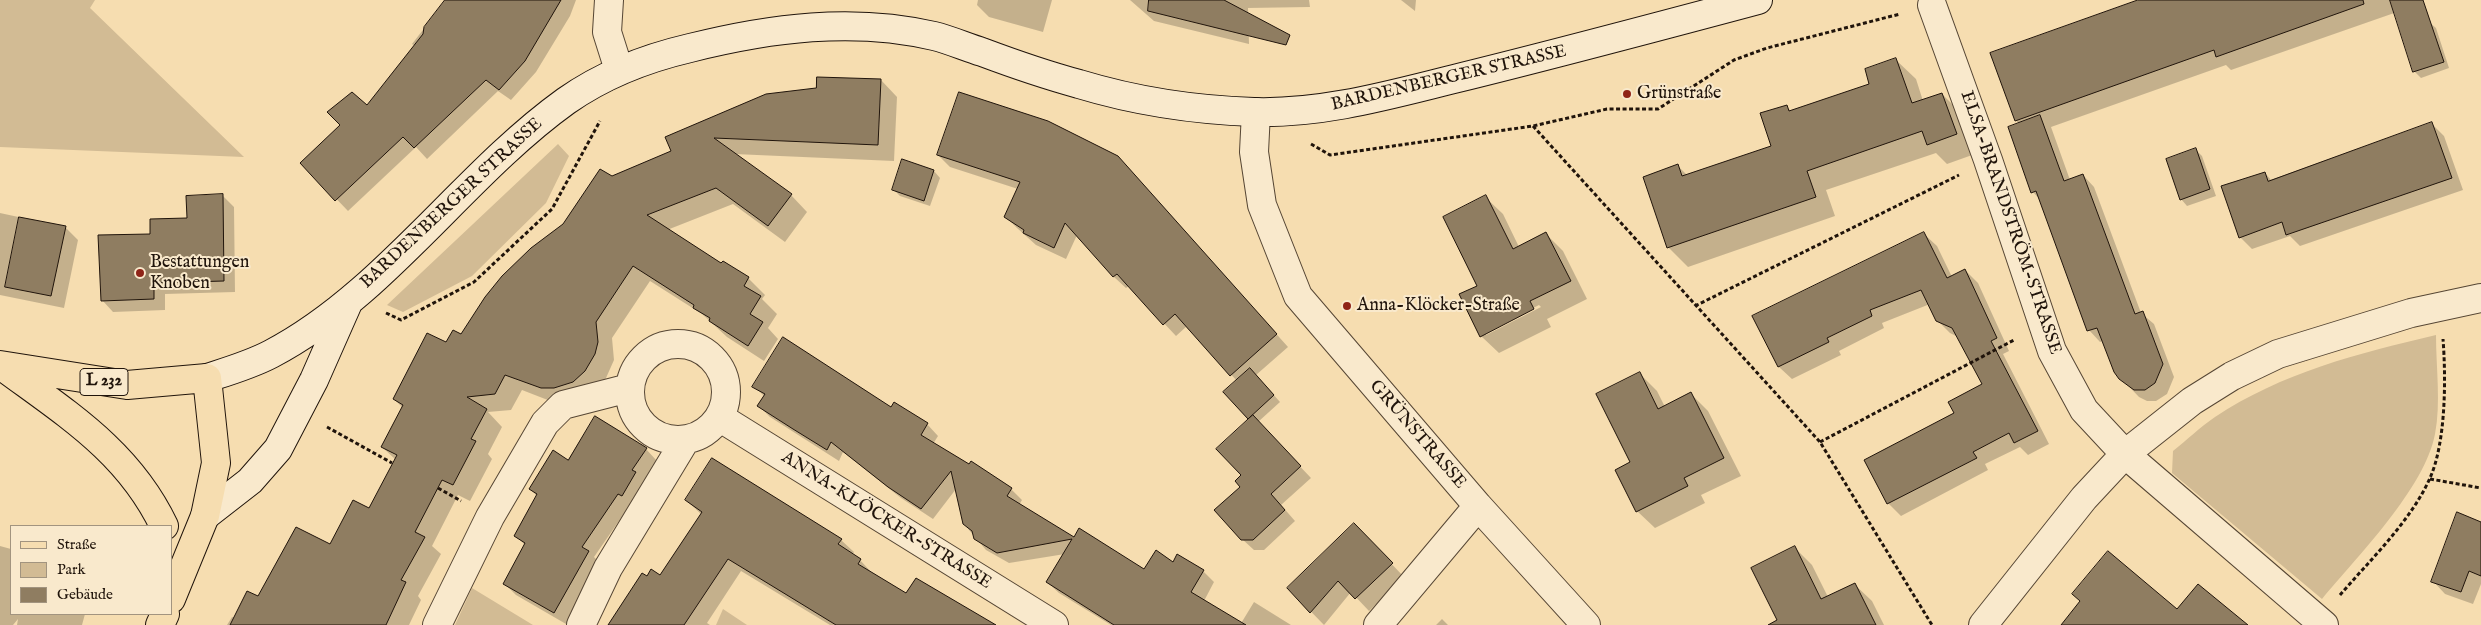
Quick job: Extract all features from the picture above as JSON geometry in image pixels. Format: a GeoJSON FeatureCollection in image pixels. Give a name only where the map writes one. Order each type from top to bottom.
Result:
{"type":"FeatureCollection","features":[{"type":"Feature","properties":{"kind":"main road","name":"L 232"},"geometry":{"type":"LineString","coordinates":[[0,366],[127,385],[207,378]]}},
{"type":"Feature","properties":{"kind":"main road"},"geometry":{"type":"LineString","coordinates":[[0,366],[86,428],[110,450],[140,486],[163,525]]}},
{"type":"Feature","properties":{"kind":"main road"},"geometry":{"type":"LineString","coordinates":[[172,598],[205,516],[216,463],[207,378]]}},
{"type":"Feature","properties":{"kind":"main road"},"geometry":{"type":"LineString","coordinates":[[172,545],[183,573]]}},
{"type":"Feature","properties":{"kind":"street"},"geometry":{"type":"LineString","coordinates":[[609,0],[607,32],[619,70]]}},
{"type":"Feature","properties":{"kind":"street","name":"BARDENBERGER STRASSE"},"geometry":{"type":"LineString","coordinates":[[207,378],[250,364],[273,353],[304,334],[350,300],[505,151],[568,99],[619,70],[685,49],[745,35],[818,26],[883,28],[935,36],[1079,84],[1147,101],[1256,112],[1342,106],[1595,45],[1758,0]]}},
{"type":"Feature","properties":{"kind":"street","name":"ELSA-BRANDSTRÖM-STRASSE"},"geometry":{"type":"LineString","coordinates":[[1932,5],[1988,160],[2052,350],[2084,410],[2125,454],[2321,622]]}},
{"type":"Feature","properties":{"kind":"street","name":"GRÜNSTRASSE"},"geometry":{"type":"LineString","coordinates":[[1256,112],[1254,152],[1262,206],[1298,296],[1478,506],[1586,625]]}},
{"type":"Feature","properties":{"kind":"street"},"geometry":{"type":"LineString","coordinates":[[1983,625],[2084,498],[2125,454],[2192,401],[2232,376],[2278,354],[2442,305],[2481,298]]}},
{"type":"Feature","properties":{"kind":"street"},"geometry":{"type":"LineString","coordinates":[[205,516],[250,481],[278,449],[314,380],[350,300]]}},
{"type":"Feature","properties":{"kind":"street"},"geometry":{"type":"LineString","coordinates":[[689,345],[705,352],[721,370],[726,386],[725,403],[719,418],[711,427],[697,436],[686,439],[666,439],[650,432],[641,423],[632,409],[630,388],[634,372],[650,353],[665,346],[689,345]]}},
{"type":"Feature","properties":{"kind":"street"},"geometry":{"type":"LineString","coordinates":[[437,625],[490,517],[545,423],[563,405],[630,388]]}},
{"type":"Feature","properties":{"kind":"street","name":"ANNA-KLÖCKER-STRASSE"},"geometry":{"type":"LineString","coordinates":[[719,418],[1054,625]]}},
{"type":"Feature","properties":{"kind":"street"},"geometry":{"type":"LineString","coordinates":[[581,625],[608,568],[686,439]]}},
{"type":"Feature","properties":{"kind":"street"},"geometry":{"type":"LineString","coordinates":[[1378,625],[1478,506]]}},
{"type":"Feature","properties":{"kind":"path"},"geometry":{"type":"LineString","coordinates":[[1306,141],[1330,155],[1532,126],[1606,109],[1658,109],[1734,60],[1767,48],[1843,30],[1932,5]]}},
{"type":"Feature","properties":{"kind":"path"},"geometry":{"type":"LineString","coordinates":[[350,300],[402,320],[474,282],[552,209],[596,129],[619,70]]}},
{"type":"Feature","properties":{"kind":"path"},"geometry":{"type":"LineString","coordinates":[[1532,126],[1820,442],[1932,625]]}},
{"type":"Feature","properties":{"kind":"path"},"geometry":{"type":"LineString","coordinates":[[1695,306],[1988,160]]}},
{"type":"Feature","properties":{"kind":"path"},"geometry":{"type":"LineString","coordinates":[[2321,622],[2392,535],[2430,479],[2437,458],[2443,407],[2442,305]]}},
{"type":"Feature","properties":{"kind":"path"},"geometry":{"type":"LineString","coordinates":[[1820,442],[2043,325]]}},
{"type":"Feature","properties":{"kind":"path"},"geometry":{"type":"LineString","coordinates":[[318,429],[326,426],[392,463]]}},
{"type":"Feature","properties":{"kind":"path"},"geometry":{"type":"LineString","coordinates":[[2430,479],[2481,488]]}},
{"type":"Feature","properties":{"kind":"green space"},"geometry":{"type":"Polygon","coordinates":[[[0,0],[95,0],[90,8],[244,157],[0,147],[0,0]]]}},
{"type":"Feature","properties":{"kind":"green space"},"geometry":{"type":"Polygon","coordinates":[[[558,144],[569,156],[546,203],[472,276],[403,312],[387,305],[558,144]]]}},
{"type":"Feature","properties":{"kind":"green space"},"geometry":{"type":"Polygon","coordinates":[[[2436,335],[2438,410],[2435,434],[2429,455],[2418,477],[2388,521],[2322,599],[2172,473],[2173,451],[2209,421],[2240,402],[2294,376],[2321,366],[2378,349],[2436,335]]]}},
{"type":"Feature","properties":{"kind":"green space"},"geometry":{"type":"Polygon","coordinates":[[[472,588],[533,625],[455,625],[472,588]]]}},
{"type":"Feature","properties":{"kind":"green space"},"geometry":{"type":"Polygon","coordinates":[[[723,609],[747,625],[716,625],[723,609]]]}},
{"type":"Feature","properties":{"kind":"building"},"geometry":{"type":"Polygon","coordinates":[[[445,0],[561,0],[525,61],[499,90],[486,80],[414,148],[403,137],[335,201],[300,163],[340,125],[327,112],[352,92],[367,105],[423,34],[424,27],[445,0]]]}},
{"type":"Feature","properties":{"kind":"building"},"geometry":{"type":"Polygon","coordinates":[[[1149,0],[1224,0],[1290,35],[1286,45],[1148,11],[1149,0]]]}},
{"type":"Feature","properties":{"kind":"building"},"geometry":{"type":"Polygon","coordinates":[[[2138,0],[2363,0],[2364,4],[2216,57],[2214,50],[2015,121],[1990,53],[2138,0]]]}},
{"type":"Feature","properties":{"kind":"building"},"geometry":{"type":"Polygon","coordinates":[[[2390,0],[2423,0],[2444,62],[2413,72],[2390,0]]]}},
{"type":"Feature","properties":{"kind":"building"},"geometry":{"type":"Polygon","coordinates":[[[1896,58],[1912,103],[1942,93],[1957,134],[1927,145],[1922,131],[1807,171],[1816,197],[1667,248],[1643,177],[1678,164],[1682,176],[1771,146],[1760,113],[1787,105],[1789,111],[1869,84],[1865,69],[1896,58]]]}},
{"type":"Feature","properties":{"kind":"building"},"geometry":{"type":"Polygon","coordinates":[[[817,77],[881,79],[878,145],[714,138],[792,194],[768,226],[716,188],[647,215],[721,263],[723,261],[749,277],[744,286],[761,296],[750,314],[763,322],[748,346],[709,321],[710,318],[693,308],[694,305],[633,266],[596,322],[598,342],[595,354],[585,371],[573,382],[554,388],[541,388],[505,375],[495,394],[467,397],[487,409],[471,439],[476,441],[453,485],[442,480],[415,532],[425,537],[401,580],[406,582],[386,625],[230,625],[247,591],[258,596],[296,527],[330,544],[353,500],[369,508],[397,455],[381,447],[403,405],[393,399],[427,333],[446,342],[453,330],[461,334],[485,297],[502,276],[531,248],[563,224],[600,169],[612,176],[671,151],[665,137],[766,94],[816,88],[817,77]]]}},
{"type":"Feature","properties":{"kind":"building"},"geometry":{"type":"Polygon","coordinates":[[[959,92],[1048,121],[1118,156],[1277,334],[1230,376],[1175,314],[1163,325],[1117,274],[1113,277],[1065,223],[1054,248],[1023,233],[1024,230],[1004,217],[1020,182],[937,155],[959,92]]]}},
{"type":"Feature","properties":{"kind":"building"},"geometry":{"type":"Polygon","coordinates":[[[2040,115],[2064,181],[2083,174],[2135,314],[2143,311],[2163,364],[2155,383],[2145,390],[2134,390],[2119,379],[2114,372],[2097,328],[2087,331],[2036,191],[2031,193],[2008,127],[2040,115]]]}},
{"type":"Feature","properties":{"kind":"building"},"geometry":{"type":"Polygon","coordinates":[[[2432,122],[2452,178],[2286,235],[2282,222],[2239,238],[2221,186],[2265,172],[2268,181],[2432,122]]]}},
{"type":"Feature","properties":{"kind":"building"},"geometry":{"type":"Polygon","coordinates":[[[2196,148],[2210,189],[2180,200],[2166,159],[2196,148]]]}},
{"type":"Feature","properties":{"kind":"building"},"geometry":{"type":"Polygon","coordinates":[[[902,159],[934,170],[924,201],[892,190],[902,159]]]}},
{"type":"Feature","properties":{"kind":"building"},"geometry":{"type":"Polygon","coordinates":[[[223,194],[224,281],[154,283],[154,299],[101,301],[98,235],[150,234],[150,219],[187,218],[186,196],[223,194]]]}},
{"type":"Feature","properties":{"kind":"building"},"geometry":{"type":"Polygon","coordinates":[[[1486,195],[1513,249],[1546,232],[1571,281],[1530,301],[1534,309],[1480,337],[1459,294],[1477,286],[1443,217],[1486,195]]]}},
{"type":"Feature","properties":{"kind":"building"},"geometry":{"type":"Polygon","coordinates":[[[19,217],[66,226],[51,296],[5,287],[19,217]]]}},
{"type":"Feature","properties":{"kind":"building"},"geometry":{"type":"Polygon","coordinates":[[[1924,232],[1947,278],[1965,269],[1997,338],[1991,341],[2038,431],[2014,443],[2009,433],[1973,452],[1977,458],[1887,504],[1864,460],[1954,413],[1948,402],[1982,384],[1952,328],[1936,321],[1921,290],[1870,310],[1872,316],[1827,338],[1829,342],[1778,367],[1752,316],[1924,232]]]}},
{"type":"Feature","properties":{"kind":"building"},"geometry":{"type":"Polygon","coordinates":[[[783,337],[891,407],[894,402],[928,423],[921,435],[969,464],[971,461],[1012,488],[1007,496],[1074,537],[1079,528],[1144,569],[1156,550],[1173,562],[1177,554],[1204,570],[1191,592],[1246,625],[1114,625],[1046,582],[1072,539],[997,553],[974,539],[972,531],[963,524],[951,471],[921,509],[888,487],[831,442],[827,450],[757,406],[765,394],[752,387],[783,337]]]}},
{"type":"Feature","properties":{"kind":"building"},"geometry":{"type":"Polygon","coordinates":[[[1250,368],[1274,395],[1248,419],[1223,392],[1250,368]]]}},
{"type":"Feature","properties":{"kind":"building"},"geometry":{"type":"Polygon","coordinates":[[[1640,372],[1658,409],[1691,392],[1724,458],[1684,478],[1688,486],[1636,512],[1615,470],[1630,462],[1596,394],[1640,372]]]}},
{"type":"Feature","properties":{"kind":"building"},"geometry":{"type":"Polygon","coordinates":[[[1253,415],[1301,466],[1271,494],[1285,510],[1253,540],[1241,540],[1214,510],[1240,487],[1235,481],[1241,475],[1216,449],[1253,415]]]}},
{"type":"Feature","properties":{"kind":"building"},"geometry":{"type":"Polygon","coordinates":[[[595,416],[647,448],[632,470],[636,472],[622,496],[618,494],[582,547],[589,551],[554,613],[503,584],[525,543],[514,536],[537,494],[529,489],[553,450],[568,460],[595,416]]]}},
{"type":"Feature","properties":{"kind":"building"},"geometry":{"type":"Polygon","coordinates":[[[712,458],[842,539],[838,544],[861,559],[858,564],[906,593],[916,578],[996,625],[836,625],[728,559],[684,625],[608,625],[642,573],[647,576],[651,569],[660,575],[702,512],[685,500],[712,458]]]}},
{"type":"Feature","properties":{"kind":"building"},"geometry":{"type":"Polygon","coordinates":[[[2457,512],[2481,522],[2481,576],[2469,571],[2461,592],[2431,582],[2457,512]]]}},
{"type":"Feature","properties":{"kind":"building"},"geometry":{"type":"Polygon","coordinates":[[[1354,523],[1393,563],[1355,599],[1338,581],[1310,613],[1287,588],[1354,523]]]}},
{"type":"Feature","properties":{"kind":"building"},"geometry":{"type":"Polygon","coordinates":[[[1795,546],[1821,599],[1855,583],[1876,625],[1768,625],[1777,620],[1751,568],[1795,546]]]}},
{"type":"Feature","properties":{"kind":"building"},"geometry":{"type":"Polygon","coordinates":[[[2108,551],[2177,609],[2198,584],[2248,625],[2061,625],[2080,601],[2072,594],[2108,551]]]}},
{"type":"Feature","properties":{"kind":"place","name":"Grünstraße"},"geometry":{"type":"Point","coordinates":[1627,94]}},
{"type":"Feature","properties":{"kind":"place","name":"Bestattungen Knoben"},"geometry":{"type":"Point","coordinates":[140,273]}},
{"type":"Feature","properties":{"kind":"place","name":"Anna-Klöcker-Straße"},"geometry":{"type":"Point","coordinates":[1347,306]}}]}
